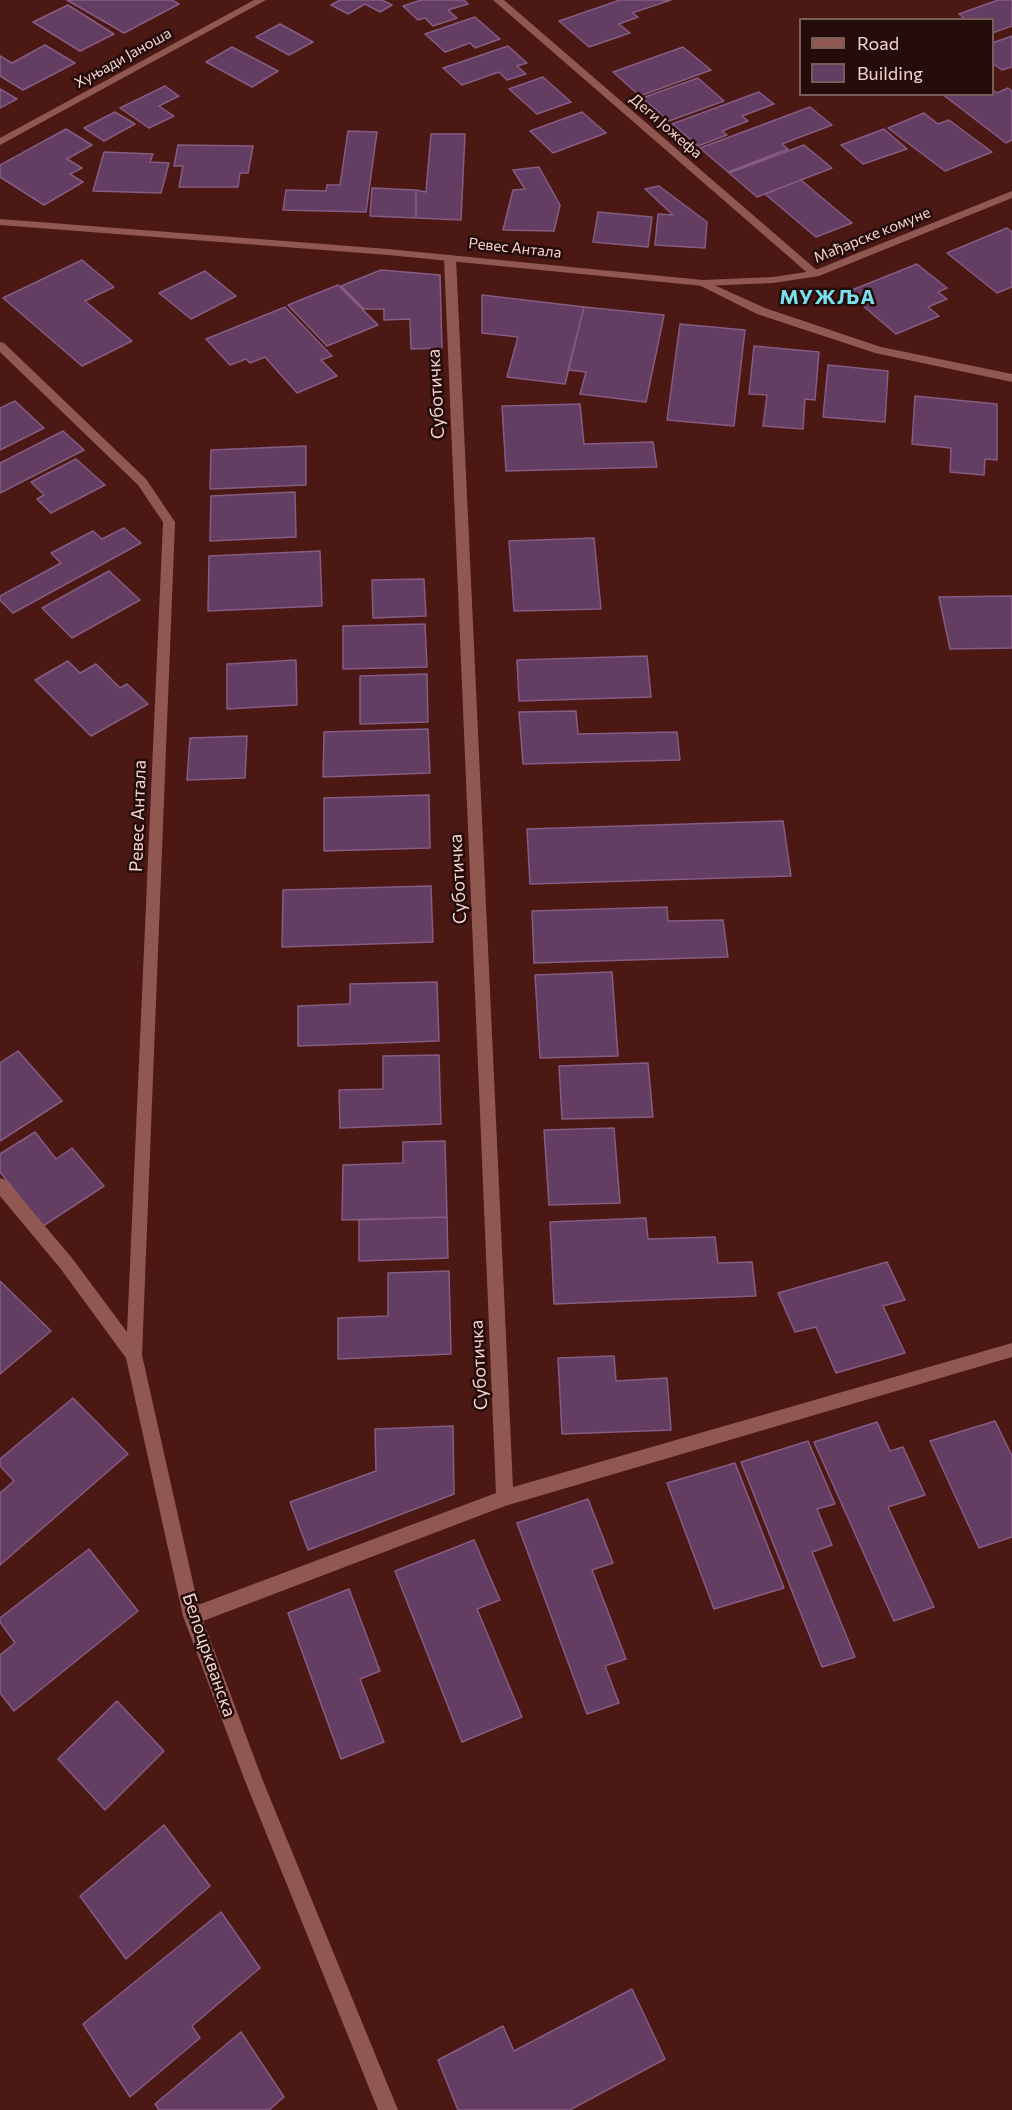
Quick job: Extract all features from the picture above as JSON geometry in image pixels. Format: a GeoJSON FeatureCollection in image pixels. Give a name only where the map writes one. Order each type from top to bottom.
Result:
{"type":"FeatureCollection","features":[{"type":"Feature","properties":{"kind":"street","name":"Хуњади Јаноша"},"geometry":{"type":"LineString","coordinates":[[0,142],[261,0]]}},
{"type":"Feature","properties":{"kind":"street","name":"Деги Јожефа"},"geometry":{"type":"LineString","coordinates":[[498,0],[815,274]]}},
{"type":"Feature","properties":{"kind":"street","name":"Мађарске комуне"},"geometry":{"type":"LineString","coordinates":[[703,283],[773,280],[815,274],[1012,194]]}},
{"type":"Feature","properties":{"kind":"street","name":"Ревес Антала"},"geometry":{"type":"LineString","coordinates":[[0,222],[450,258],[703,283],[761,311],[879,350],[1012,378]]}},
{"type":"Feature","properties":{"kind":"street","name":"Суботичка"},"geometry":{"type":"LineString","coordinates":[[450,258],[505,1498]]}},
{"type":"Feature","properties":{"kind":"street","name":"Ревес Антала"},"geometry":{"type":"LineString","coordinates":[[0,346],[142,482],[169,522],[134,1355]]}},
{"type":"Feature","properties":{"kind":"street","name":"Белоцркванска"},"geometry":{"type":"LineString","coordinates":[[0,1185],[66,1263],[134,1355],[192,1616],[254,1781],[388,2110]]}},
{"type":"Feature","properties":{"kind":"street"},"geometry":{"type":"LineString","coordinates":[[192,1616],[505,1498],[1012,1350]]}},
{"type":"Feature","properties":{"kind":"building"},"geometry":{"type":"Polygon","coordinates":[[[67,0],[172,0],[179,4],[124,33],[67,0]]]}},
{"type":"Feature","properties":{"kind":"building"},"geometry":{"type":"Polygon","coordinates":[[[340,0],[382,0],[392,5],[380,12],[365,4],[348,14],[331,5],[340,0]]]}},
{"type":"Feature","properties":{"kind":"building"},"geometry":{"type":"Polygon","coordinates":[[[421,0],[464,0],[468,4],[448,10],[457,18],[433,26],[425,18],[418,20],[403,6],[421,0]]]}},
{"type":"Feature","properties":{"kind":"building"},"geometry":{"type":"Polygon","coordinates":[[[620,0],[671,0],[632,13],[638,17],[619,24],[630,33],[589,47],[559,21],[620,0]]]}},
{"type":"Feature","properties":{"kind":"building"},"geometry":{"type":"Polygon","coordinates":[[[998,0],[1012,0],[1012,26],[994,32],[994,18],[964,18],[959,14],[998,0]]]}},
{"type":"Feature","properties":{"kind":"building"},"geometry":{"type":"Polygon","coordinates":[[[68,5],[114,34],[80,51],[33,22],[68,5]]]}},
{"type":"Feature","properties":{"kind":"building"},"geometry":{"type":"Polygon","coordinates":[[[475,17],[500,39],[475,48],[470,43],[445,52],[425,34],[475,17]]]}},
{"type":"Feature","properties":{"kind":"building"},"geometry":{"type":"Polygon","coordinates":[[[280,24],[313,42],[289,55],[256,37],[280,24]]]}},
{"type":"Feature","properties":{"kind":"building"},"geometry":{"type":"Polygon","coordinates":[[[1012,36],[1012,67],[1002,70],[994,64],[994,42],[1012,36]]]}},
{"type":"Feature","properties":{"kind":"building"},"geometry":{"type":"Polygon","coordinates":[[[45,45],[75,63],[23,90],[0,76],[0,56],[12,63],[45,45]]]}},
{"type":"Feature","properties":{"kind":"building"},"geometry":{"type":"Polygon","coordinates":[[[508,46],[527,63],[517,66],[526,74],[507,80],[499,72],[462,85],[443,68],[508,46]]]}},
{"type":"Feature","properties":{"kind":"building"},"geometry":{"type":"Polygon","coordinates":[[[232,47],[278,71],[252,87],[206,62],[232,47]]]}},
{"type":"Feature","properties":{"kind":"building"},"geometry":{"type":"Polygon","coordinates":[[[683,47],[711,70],[640,96],[613,72],[683,47]]]}},
{"type":"Feature","properties":{"kind":"building"},"geometry":{"type":"Polygon","coordinates":[[[543,77],[571,102],[537,114],[509,89],[543,77]]]}},
{"type":"Feature","properties":{"kind":"building"},"geometry":{"type":"Polygon","coordinates":[[[698,78],[724,101],[669,121],[642,98],[698,78]]]}},
{"type":"Feature","properties":{"kind":"building"},"geometry":{"type":"Polygon","coordinates":[[[165,86],[179,96],[159,106],[174,116],[149,128],[120,108],[165,86]]]}},
{"type":"Feature","properties":{"kind":"building"},"geometry":{"type":"Polygon","coordinates":[[[1008,88],[1012,91],[1012,140],[1006,143],[945,96],[994,96],[994,91],[997,93],[1008,88]]]}},
{"type":"Feature","properties":{"kind":"building"},"geometry":{"type":"Polygon","coordinates":[[[0,89],[17,99],[0,108],[0,89]]]}},
{"type":"Feature","properties":{"kind":"building"},"geometry":{"type":"Polygon","coordinates":[[[759,92],[774,104],[742,116],[748,121],[722,131],[727,135],[698,146],[672,124],[759,92]]]}},
{"type":"Feature","properties":{"kind":"building"},"geometry":{"type":"Polygon","coordinates":[[[810,107],[832,125],[782,144],[788,149],[728,172],[700,148],[810,107]]]}},
{"type":"Feature","properties":{"kind":"building"},"geometry":{"type":"Polygon","coordinates":[[[115,112],[135,124],[104,141],[84,128],[115,112]]]}},
{"type":"Feature","properties":{"kind":"building"},"geometry":{"type":"Polygon","coordinates":[[[582,112],[606,133],[553,153],[530,131],[582,112]]]}},
{"type":"Feature","properties":{"kind":"building"},"geometry":{"type":"Polygon","coordinates":[[[924,113],[938,124],[949,120],[992,152],[945,171],[888,128],[924,113]]]}},
{"type":"Feature","properties":{"kind":"building"},"geometry":{"type":"Polygon","coordinates":[[[66,129],[92,145],[67,159],[82,168],[70,174],[83,182],[44,205],[0,177],[0,165],[66,129]]]}},
{"type":"Feature","properties":{"kind":"building"},"geometry":{"type":"Polygon","coordinates":[[[884,129],[907,149],[863,164],[841,145],[884,129]]]}},
{"type":"Feature","properties":{"kind":"building"},"geometry":{"type":"Polygon","coordinates":[[[348,131],[377,132],[366,212],[283,210],[286,190],[326,191],[327,185],[340,185],[348,131]]]}},
{"type":"Feature","properties":{"kind":"building"},"geometry":{"type":"Polygon","coordinates":[[[431,134],[465,134],[461,220],[416,218],[416,190],[426,192],[431,134]]]}},
{"type":"Feature","properties":{"kind":"building"},"geometry":{"type":"Polygon","coordinates":[[[178,145],[253,146],[248,173],[240,173],[238,187],[179,187],[183,166],[174,166],[178,145]]]}},
{"type":"Feature","properties":{"kind":"building"},"geometry":{"type":"Polygon","coordinates":[[[804,145],[832,168],[757,197],[729,173],[804,145]]]}},
{"type":"Feature","properties":{"kind":"building"},"geometry":{"type":"Polygon","coordinates":[[[104,152],[153,154],[150,162],[169,163],[161,193],[93,191],[104,152]]]}},
{"type":"Feature","properties":{"kind":"building"},"geometry":{"type":"Polygon","coordinates":[[[539,167],[560,205],[554,231],[503,230],[513,190],[525,189],[513,170],[539,167]]]}},
{"type":"Feature","properties":{"kind":"building"},"geometry":{"type":"Polygon","coordinates":[[[801,180],[852,223],[816,237],[765,194],[801,180]]]}},
{"type":"Feature","properties":{"kind":"building"},"geometry":{"type":"Polygon","coordinates":[[[659,186],[707,222],[705,248],[655,245],[658,214],[673,215],[645,189],[659,186]]]}},
{"type":"Feature","properties":{"kind":"building"},"geometry":{"type":"Polygon","coordinates":[[[372,188],[416,190],[416,218],[370,216],[372,188]]]}},
{"type":"Feature","properties":{"kind":"building"},"geometry":{"type":"Polygon","coordinates":[[[598,212],[652,217],[648,247],[593,242],[598,212]]]}},
{"type":"Feature","properties":{"kind":"building"},"geometry":{"type":"Polygon","coordinates":[[[1007,228],[1012,232],[1012,287],[997,293],[947,253],[1007,228]]]}},
{"type":"Feature","properties":{"kind":"building"},"geometry":{"type":"Polygon","coordinates":[[[82,260],[114,287],[85,301],[132,341],[82,366],[3,298],[82,260]]]}},
{"type":"Feature","properties":{"kind":"building"},"geometry":{"type":"Polygon","coordinates":[[[917,264],[947,288],[938,292],[947,299],[928,307],[939,316],[896,334],[847,292],[917,264]]]}},
{"type":"Feature","properties":{"kind":"building"},"geometry":{"type":"Polygon","coordinates":[[[381,270],[440,275],[442,348],[411,349],[410,319],[384,320],[384,309],[364,309],[341,286],[381,270]]]}},
{"type":"Feature","properties":{"kind":"building"},"geometry":{"type":"Polygon","coordinates":[[[205,271],[236,296],[191,319],[159,293],[205,271]]]}},
{"type":"Feature","properties":{"kind":"building"},"geometry":{"type":"Polygon","coordinates":[[[338,285],[378,325],[327,346],[288,305],[338,285]]]}},
{"type":"Feature","properties":{"kind":"building"},"geometry":{"type":"Polygon","coordinates":[[[482,295],[584,307],[565,384],[507,377],[518,337],[482,333],[482,295]]]}},
{"type":"Feature","properties":{"kind":"building"},"geometry":{"type":"Polygon","coordinates":[[[285,307],[332,356],[321,360],[337,376],[297,393],[265,357],[250,363],[246,359],[230,365],[206,339],[285,307]]]}},
{"type":"Feature","properties":{"kind":"building"},"geometry":{"type":"Polygon","coordinates":[[[584,307],[664,315],[646,402],[580,394],[586,372],[568,370],[584,307]]]}},
{"type":"Feature","properties":{"kind":"building"},"geometry":{"type":"Polygon","coordinates":[[[680,324],[745,330],[734,426],[667,420],[680,324]]]}},
{"type":"Feature","properties":{"kind":"building"},"geometry":{"type":"Polygon","coordinates":[[[754,346],[819,352],[815,400],[805,399],[803,429],[763,426],[767,395],[749,394],[754,346]]]}},
{"type":"Feature","properties":{"kind":"building"},"geometry":{"type":"Polygon","coordinates":[[[828,365],[888,371],[885,422],[823,417],[828,365]]]}},
{"type":"Feature","properties":{"kind":"building"},"geometry":{"type":"Polygon","coordinates":[[[915,396],[997,404],[997,460],[985,459],[984,475],[950,472],[951,448],[912,444],[915,396]]]}},
{"type":"Feature","properties":{"kind":"building"},"geometry":{"type":"Polygon","coordinates":[[[15,401],[44,428],[0,450],[0,408],[15,401]]]}},
{"type":"Feature","properties":{"kind":"building"},"geometry":{"type":"Polygon","coordinates":[[[580,404],[584,444],[653,442],[657,467],[506,471],[502,406],[580,404]]]}},
{"type":"Feature","properties":{"kind":"building"},"geometry":{"type":"Polygon","coordinates":[[[63,431],[84,450],[0,493],[0,463],[63,431]]]}},
{"type":"Feature","properties":{"kind":"building"},"geometry":{"type":"Polygon","coordinates":[[[306,446],[306,485],[210,489],[211,450],[306,446]]]}},
{"type":"Feature","properties":{"kind":"building"},"geometry":{"type":"Polygon","coordinates":[[[76,459],[105,485],[51,513],[37,499],[44,495],[31,482],[76,459]]]}},
{"type":"Feature","properties":{"kind":"building"},"geometry":{"type":"Polygon","coordinates":[[[295,492],[296,537],[210,541],[211,496],[295,492]]]}},
{"type":"Feature","properties":{"kind":"building"},"geometry":{"type":"Polygon","coordinates":[[[124,528],[141,543],[13,613],[0,600],[0,596],[61,563],[51,553],[93,531],[102,539],[124,528]]]}},
{"type":"Feature","properties":{"kind":"building"},"geometry":{"type":"Polygon","coordinates":[[[594,538],[601,609],[514,611],[509,541],[594,538]]]}},
{"type":"Feature","properties":{"kind":"building"},"geometry":{"type":"Polygon","coordinates":[[[320,551],[322,606],[208,611],[209,556],[320,551]]]}},
{"type":"Feature","properties":{"kind":"building"},"geometry":{"type":"Polygon","coordinates":[[[109,571],[140,600],[72,638],[42,608],[109,571]]]}},
{"type":"Feature","properties":{"kind":"building"},"geometry":{"type":"Polygon","coordinates":[[[424,579],[426,616],[373,618],[372,580],[424,579]]]}},
{"type":"Feature","properties":{"kind":"building"},"geometry":{"type":"Polygon","coordinates":[[[1012,596],[1012,648],[950,649],[939,597],[1012,596]]]}},
{"type":"Feature","properties":{"kind":"building"},"geometry":{"type":"Polygon","coordinates":[[[425,624],[427,667],[343,669],[343,626],[425,624]]]}},
{"type":"Feature","properties":{"kind":"building"},"geometry":{"type":"Polygon","coordinates":[[[647,656],[651,697],[519,701],[517,660],[647,656]]]}},
{"type":"Feature","properties":{"kind":"building"},"geometry":{"type":"Polygon","coordinates":[[[296,660],[297,705],[227,709],[227,664],[296,660]]]}},
{"type":"Feature","properties":{"kind":"building"},"geometry":{"type":"Polygon","coordinates":[[[68,661],[80,673],[96,664],[120,688],[127,684],[148,704],[91,736],[35,680],[68,661]]]}},
{"type":"Feature","properties":{"kind":"building"},"geometry":{"type":"Polygon","coordinates":[[[427,674],[428,722],[360,724],[360,676],[427,674]]]}},
{"type":"Feature","properties":{"kind":"building"},"geometry":{"type":"Polygon","coordinates":[[[576,711],[578,734],[677,732],[680,760],[523,764],[519,712],[576,711]]]}},
{"type":"Feature","properties":{"kind":"building"},"geometry":{"type":"Polygon","coordinates":[[[428,729],[430,773],[323,777],[324,732],[428,729]]]}},
{"type":"Feature","properties":{"kind":"building"},"geometry":{"type":"Polygon","coordinates":[[[247,736],[245,778],[187,780],[190,738],[247,736]]]}},
{"type":"Feature","properties":{"kind":"building"},"geometry":{"type":"Polygon","coordinates":[[[429,795],[430,848],[324,851],[324,798],[429,795]]]}},
{"type":"Feature","properties":{"kind":"building"},"geometry":{"type":"Polygon","coordinates":[[[783,821],[791,876],[530,884],[527,829],[783,821]]]}},
{"type":"Feature","properties":{"kind":"building"},"geometry":{"type":"Polygon","coordinates":[[[431,886],[433,942],[282,947],[283,890],[431,886]]]}},
{"type":"Feature","properties":{"kind":"building"},"geometry":{"type":"Polygon","coordinates":[[[667,907],[668,921],[723,920],[728,957],[534,963],[532,911],[667,907]]]}},
{"type":"Feature","properties":{"kind":"building"},"geometry":{"type":"Polygon","coordinates":[[[612,972],[618,1056],[540,1058],[535,975],[612,972]]]}},
{"type":"Feature","properties":{"kind":"building"},"geometry":{"type":"Polygon","coordinates":[[[437,982],[439,1041],[298,1046],[298,1006],[350,1004],[350,984],[437,982]]]}},
{"type":"Feature","properties":{"kind":"building"},"geometry":{"type":"Polygon","coordinates":[[[18,1051],[62,1101],[0,1141],[0,1063],[18,1051]]]}},
{"type":"Feature","properties":{"kind":"building"},"geometry":{"type":"Polygon","coordinates":[[[439,1055],[441,1124],[340,1128],[339,1090],[383,1089],[383,1056],[439,1055]]]}},
{"type":"Feature","properties":{"kind":"building"},"geometry":{"type":"Polygon","coordinates":[[[648,1063],[653,1117],[562,1119],[559,1066],[648,1063]]]}},
{"type":"Feature","properties":{"kind":"building"},"geometry":{"type":"Polygon","coordinates":[[[614,1128],[620,1203],[549,1205],[544,1130],[614,1128]]]}},
{"type":"Feature","properties":{"kind":"building"},"geometry":{"type":"Polygon","coordinates":[[[35,1132],[56,1159],[72,1148],[104,1186],[43,1226],[0,1172],[0,1154],[35,1132]]]}},
{"type":"Feature","properties":{"kind":"building"},"geometry":{"type":"Polygon","coordinates":[[[445,1141],[447,1217],[342,1220],[343,1165],[403,1163],[403,1142],[445,1141]]]}},
{"type":"Feature","properties":{"kind":"building"},"geometry":{"type":"Polygon","coordinates":[[[447,1217],[448,1258],[359,1261],[359,1220],[447,1217]]]}},
{"type":"Feature","properties":{"kind":"building"},"geometry":{"type":"Polygon","coordinates":[[[646,1218],[648,1239],[715,1237],[718,1263],[752,1262],[756,1296],[554,1304],[550,1222],[646,1218]]]}},
{"type":"Feature","properties":{"kind":"building"},"geometry":{"type":"Polygon","coordinates":[[[887,1262],[905,1300],[883,1306],[905,1353],[836,1373],[816,1327],[795,1332],[778,1293],[887,1262]]]}},
{"type":"Feature","properties":{"kind":"building"},"geometry":{"type":"Polygon","coordinates":[[[449,1271],[451,1354],[338,1359],[338,1318],[388,1316],[388,1273],[449,1271]]]}},
{"type":"Feature","properties":{"kind":"building"},"geometry":{"type":"Polygon","coordinates":[[[0,1281],[51,1331],[0,1374],[0,1281]]]}},
{"type":"Feature","properties":{"kind":"building"},"geometry":{"type":"Polygon","coordinates":[[[614,1356],[616,1381],[667,1378],[671,1430],[562,1434],[558,1358],[614,1356]]]}},
{"type":"Feature","properties":{"kind":"building"},"geometry":{"type":"Polygon","coordinates":[[[73,1398],[128,1454],[0,1565],[0,1493],[14,1481],[0,1466],[0,1459],[73,1398]]]}},
{"type":"Feature","properties":{"kind":"building"},"geometry":{"type":"Polygon","coordinates":[[[995,1421],[1012,1456],[1012,1537],[979,1548],[930,1441],[995,1421]]]}},
{"type":"Feature","properties":{"kind":"building"},"geometry":{"type":"Polygon","coordinates":[[[877,1422],[890,1451],[903,1447],[925,1495],[888,1507],[934,1607],[894,1621],[814,1442],[877,1422]]]}},
{"type":"Feature","properties":{"kind":"building"},"geometry":{"type":"Polygon","coordinates":[[[453,1426],[454,1494],[308,1550],[290,1502],[376,1471],[375,1429],[453,1426]]]}},
{"type":"Feature","properties":{"kind":"building"},"geometry":{"type":"Polygon","coordinates":[[[808,1441],[835,1504],[817,1509],[832,1545],[812,1552],[855,1657],[822,1667],[741,1462],[808,1441]]]}},
{"type":"Feature","properties":{"kind":"building"},"geometry":{"type":"Polygon","coordinates":[[[735,1463],[784,1588],[714,1609],[667,1483],[735,1463]]]}},
{"type":"Feature","properties":{"kind":"building"},"geometry":{"type":"Polygon","coordinates":[[[588,1499],[613,1563],[592,1570],[626,1659],[605,1666],[619,1703],[587,1714],[517,1523],[588,1499]]]}},
{"type":"Feature","properties":{"kind":"building"},"geometry":{"type":"Polygon","coordinates":[[[474,1540],[500,1600],[477,1609],[522,1717],[462,1742],[395,1571],[474,1540]]]}},
{"type":"Feature","properties":{"kind":"building"},"geometry":{"type":"Polygon","coordinates":[[[89,1549],[138,1611],[14,1711],[0,1693],[0,1655],[15,1643],[0,1622],[0,1618],[89,1549]]]}},
{"type":"Feature","properties":{"kind":"building"},"geometry":{"type":"Polygon","coordinates":[[[349,1589],[380,1671],[360,1679],[384,1742],[341,1759],[288,1613],[349,1589]]]}},
{"type":"Feature","properties":{"kind":"building"},"geometry":{"type":"Polygon","coordinates":[[[117,1701],[164,1751],[105,1810],[58,1759],[117,1701]]]}},
{"type":"Feature","properties":{"kind":"building"},"geometry":{"type":"Polygon","coordinates":[[[164,1825],[210,1886],[126,1959],[80,1896],[164,1825]]]}},
{"type":"Feature","properties":{"kind":"building"},"geometry":{"type":"Polygon","coordinates":[[[221,1912],[260,1968],[192,2026],[200,2038],[130,2097],[83,2024],[221,1912]]]}},
{"type":"Feature","properties":{"kind":"building"},"geometry":{"type":"Polygon","coordinates":[[[632,1989],[665,2059],[570,2110],[458,2110],[438,2060],[503,2026],[514,2051],[632,1989]]]}},
{"type":"Feature","properties":{"kind":"building"},"geometry":{"type":"Polygon","coordinates":[[[241,2032],[284,2097],[269,2110],[159,2110],[155,2104],[241,2032]]]}},
{"type":"Feature","properties":{"kind":"district","name":"МУЖЉА"},"geometry":{"type":"Point","coordinates":[828,297]}}]}
